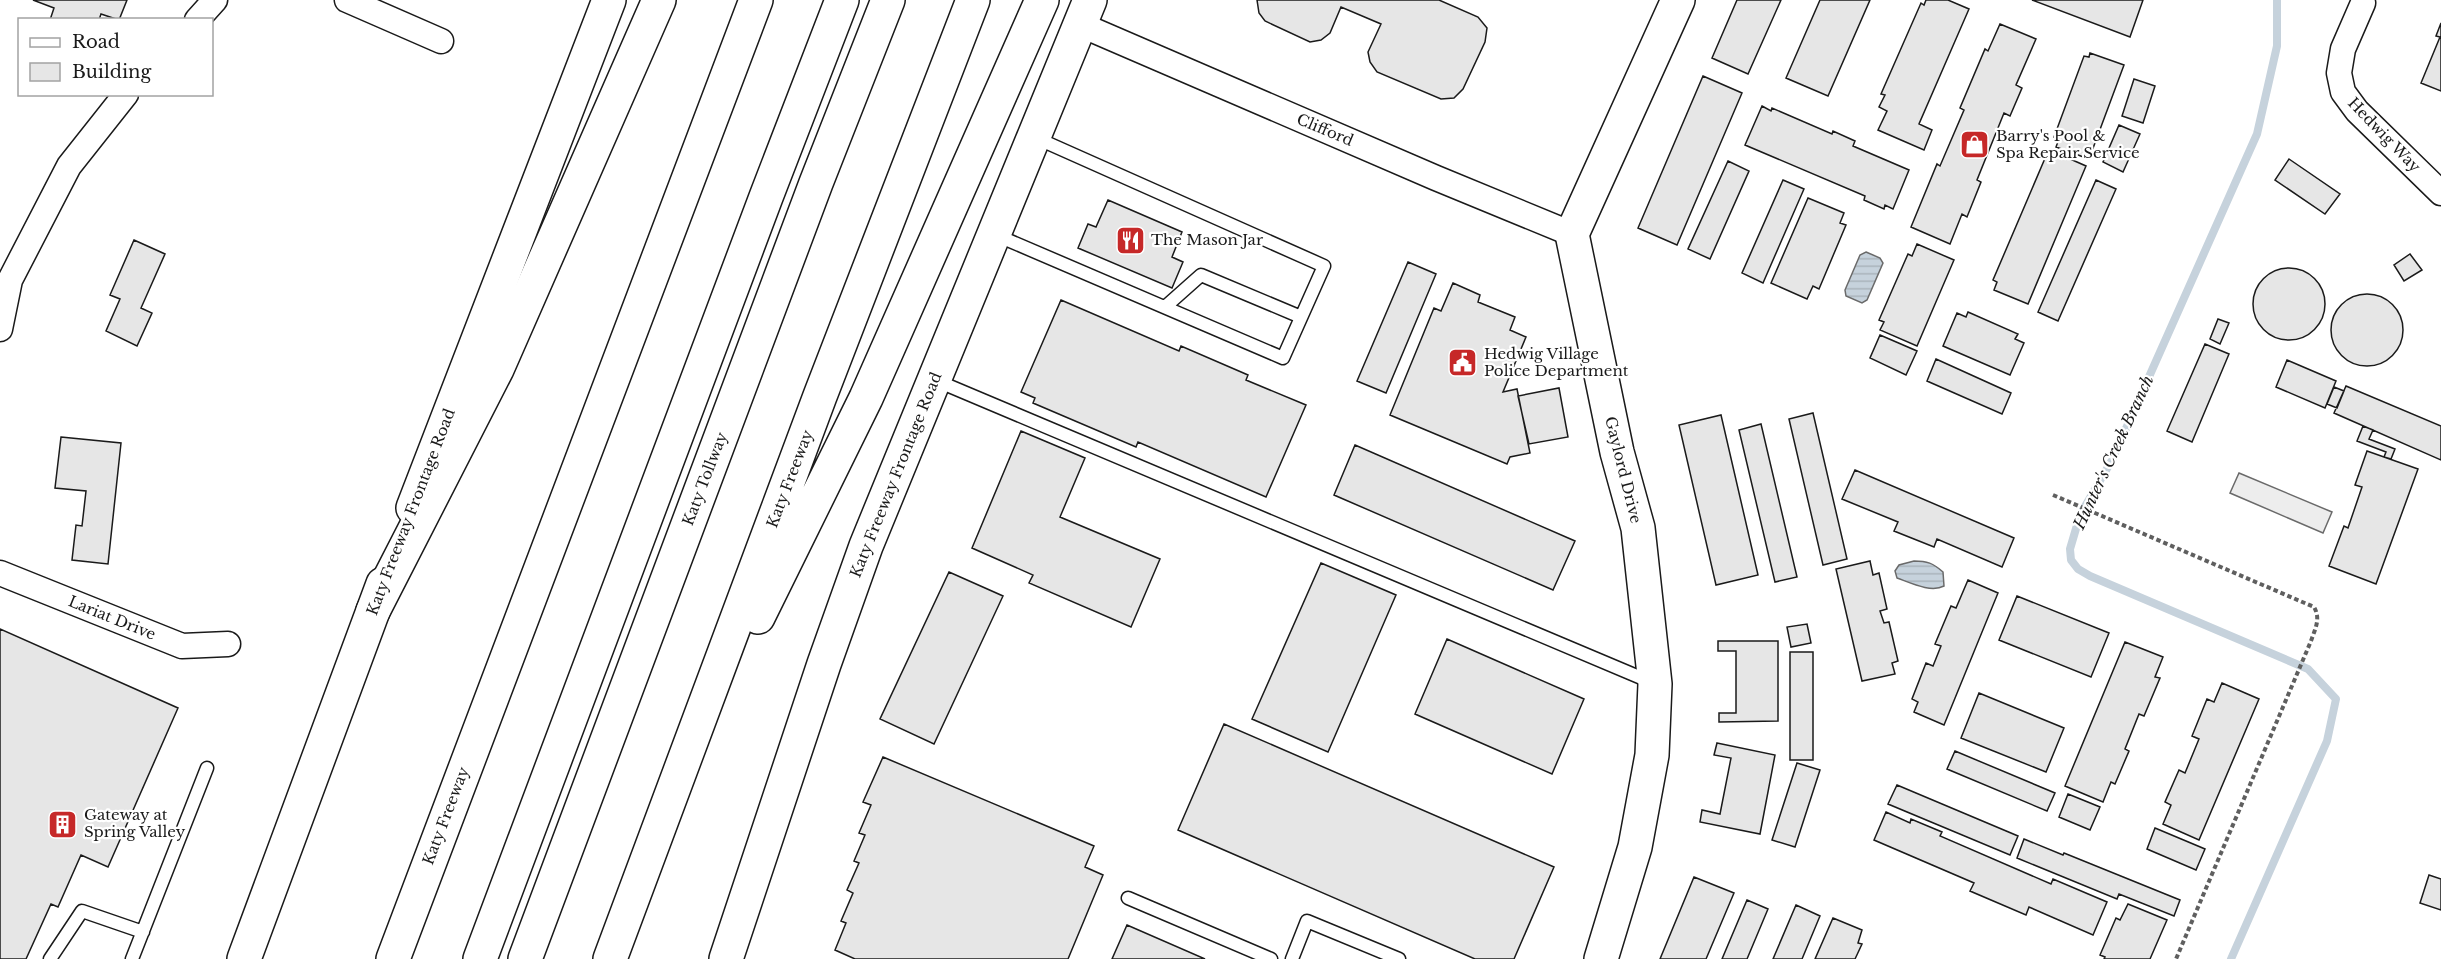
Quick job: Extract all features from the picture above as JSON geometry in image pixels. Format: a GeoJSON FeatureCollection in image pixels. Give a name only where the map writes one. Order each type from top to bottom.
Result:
{"type":"FeatureCollection","features":[{"type":"Feature","properties":{"kind":"main road","name":"Katy Freeway Frontage Road"},"geometry":{"type":"LineString","coordinates":[[244,959],[373,611],[609,0]]}},
{"type":"Feature","properties":{"kind":"main road"},"geometry":{"type":"LineString","coordinates":[[373,611],[497,369],[659,0]]}},
{"type":"Feature","properties":{"kind":"main road","name":"Katy Freeway"},"geometry":{"type":"LineString","coordinates":[[393,959],[756,0]]}},
{"type":"Feature","properties":{"kind":"main road"},"geometry":{"type":"LineString","coordinates":[[480,959],[842,0]]}},
{"type":"Feature","properties":{"kind":"main road","name":"Katy Tollway"},"geometry":{"type":"LineString","coordinates":[[525,959],[816,183],[888,0]]}},
{"type":"Feature","properties":{"kind":"main road","name":"Katy Freeway"},"geometry":{"type":"LineString","coordinates":[[610,959],[879,243],[973,0]]}},
{"type":"Feature","properties":{"kind":"main road"},"geometry":{"type":"LineString","coordinates":[[674,789],[866,398],[1042,0]]}},
{"type":"Feature","properties":{"kind":"main road"},"geometry":{"type":"LineString","coordinates":[[1572,234],[1678,0]]}},
{"type":"Feature","properties":{"kind":"main road","name":"Katy Freeway Frontage Road"},"geometry":{"type":"LineString","coordinates":[[726,959],[843,607],[882,502],[1085,12]]}},
{"type":"Feature","properties":{"kind":"main road","name":"Gaylord Drive"},"geometry":{"type":"LineString","coordinates":[[1572,234],[1617,452],[1638,528],[1655,684],[1652,754],[1635,847],[1600,959]]}},
{"type":"Feature","properties":{"kind":"street"},"geometry":{"type":"LineString","coordinates":[[198,18],[215,0]]}},
{"type":"Feature","properties":{"kind":"street"},"geometry":{"type":"LineString","coordinates":[[347,0],[441,41]]}},
{"type":"Feature","properties":{"kind":"street","name":"Hedwig Way"},"geometry":{"type":"LineString","coordinates":[[2363,3],[2343,49],[2339,73],[2343,92],[2357,111],[2441,193]]}},
{"type":"Feature","properties":{"kind":"street","name":"Clifford"},"geometry":{"type":"LineString","coordinates":[[1085,12],[1436,178],[1572,234]]}},
{"type":"Feature","properties":{"kind":"street"},"geometry":{"type":"LineString","coordinates":[[0,329],[5,278],[69,166],[124,96]]}},
{"type":"Feature","properties":{"kind":"street","name":"Lariat Drive"},"geometry":{"type":"LineString","coordinates":[[0,573],[182,646],[228,644]]}},
{"type":"Feature","properties":{"kind":"lane"},"geometry":{"type":"LineString","coordinates":[[993,234],[1283,358],[1324,266],[1033,137]]}},
{"type":"Feature","properties":{"kind":"lane"},"geometry":{"type":"LineString","coordinates":[[1165,307],[1201,275],[1301,316]]}},
{"type":"Feature","properties":{"kind":"lane"},"geometry":{"type":"LineString","coordinates":[[934,379],[1655,684]]}},
{"type":"Feature","properties":{"kind":"lane"},"geometry":{"type":"LineString","coordinates":[[132,959],[207,768]]}},
{"type":"Feature","properties":{"kind":"lane"},"geometry":{"type":"LineString","coordinates":[[1128,898],[1271,959]]}},
{"type":"Feature","properties":{"kind":"lane"},"geometry":{"type":"LineString","coordinates":[[50,959],[82,911],[143,932]]}},
{"type":"Feature","properties":{"kind":"lane"},"geometry":{"type":"LineString","coordinates":[[1292,959],[1307,921],[1399,959]]}},
{"type":"Feature","properties":{"kind":"path"},"geometry":{"type":"LineString","coordinates":[[2053,495],[2314,607],[2317,613],[2317,624],[2311,641],[2176,959]]}},
{"type":"Feature","properties":{"kind":"shaded area"},"geometry":{"type":"Polygon","coordinates":[[[1866,252],[1880,258],[1883,263],[1867,300],[1862,303],[1846,296],[1845,290],[1860,255],[1866,252]]]}},
{"type":"Feature","properties":{"kind":"shaded area"},"geometry":{"type":"Polygon","coordinates":[[[2239,473],[2332,512],[2323,533],[2230,493],[2239,473]]]}},
{"type":"Feature","properties":{"kind":"shaded area"},"geometry":{"type":"Polygon","coordinates":[[[1914,561],[1930,563],[1943,572],[1944,586],[1927,588],[1897,578],[1895,571],[1899,565],[1914,561]]]}},
{"type":"Feature","properties":{"kind":"building"},"geometry":{"type":"Polygon","coordinates":[[[33,0],[127,0],[120,18],[101,14],[100,18],[51,18],[54,8],[33,0]]]}},
{"type":"Feature","properties":{"kind":"building"},"geometry":{"type":"Polygon","coordinates":[[[1257,0],[1439,0],[1478,17],[1487,28],[1485,42],[1463,89],[1454,98],[1441,99],[1377,72],[1370,62],[1368,52],[1381,24],[1341,7],[1330,33],[1321,40],[1310,42],[1265,21],[1259,13],[1257,0]]]}},
{"type":"Feature","properties":{"kind":"building"},"geometry":{"type":"Polygon","coordinates":[[[1737,0],[1781,0],[1748,74],[1712,58],[1737,0]]]}},
{"type":"Feature","properties":{"kind":"building"},"geometry":{"type":"Polygon","coordinates":[[[1820,0],[1870,0],[1828,96],[1786,78],[1820,0]]]}},
{"type":"Feature","properties":{"kind":"building"},"geometry":{"type":"Polygon","coordinates":[[[1926,0],[1948,0],[1969,9],[1919,124],[1932,130],[1924,150],[1878,130],[1887,111],[1879,107],[1885,95],[1881,94],[1921,3],[1924,5],[1926,0]]]}},
{"type":"Feature","properties":{"kind":"building"},"geometry":{"type":"Polygon","coordinates":[[[2032,0],[2143,0],[2130,37],[2032,0]]]}},
{"type":"Feature","properties":{"kind":"building"},"geometry":{"type":"Polygon","coordinates":[[[2441,23],[2441,91],[2421,83],[2440,37],[2436,36],[2441,23]]]}},
{"type":"Feature","properties":{"kind":"building"},"geometry":{"type":"Polygon","coordinates":[[[2000,24],[2036,39],[2016,85],[2022,88],[2010,116],[2004,113],[1977,180],[1981,182],[1967,217],[1962,214],[1950,244],[1911,227],[1937,164],[1940,166],[1964,110],[1960,108],[1985,49],[1988,51],[2000,24]]]}},
{"type":"Feature","properties":{"kind":"building"},"geometry":{"type":"Polygon","coordinates":[[[2090,53],[2124,65],[2089,159],[2056,147],[2059,139],[2054,137],[2084,56],[2089,57],[2090,53]]]}},
{"type":"Feature","properties":{"kind":"building"},"geometry":{"type":"Polygon","coordinates":[[[1703,76],[1742,93],[1677,245],[1638,228],[1703,76]]]}},
{"type":"Feature","properties":{"kind":"building"},"geometry":{"type":"Polygon","coordinates":[[[2134,79],[2155,86],[2143,123],[2122,116],[2134,79]]]}},
{"type":"Feature","properties":{"kind":"building"},"geometry":{"type":"Polygon","coordinates":[[[1762,106],[1771,111],[1772,108],[1832,134],[1833,131],[1855,141],[1853,146],[1909,170],[1893,209],[1885,205],[1884,209],[1864,200],[1865,196],[1745,145],[1762,106]]]}},
{"type":"Feature","properties":{"kind":"building"},"geometry":{"type":"Polygon","coordinates":[[[2119,125],[2140,134],[2123,172],[2103,162],[2119,125]]]}},
{"type":"Feature","properties":{"kind":"building"},"geometry":{"type":"Polygon","coordinates":[[[2052,151],[2086,166],[2028,304],[1994,290],[1997,282],[1993,280],[2046,156],[2050,158],[2052,151]]]}},
{"type":"Feature","properties":{"kind":"building"},"geometry":{"type":"Polygon","coordinates":[[[2289,159],[2340,194],[2325,214],[2275,180],[2289,159]]]}},
{"type":"Feature","properties":{"kind":"building"},"geometry":{"type":"Polygon","coordinates":[[[1728,161],[1749,171],[1710,259],[1688,249],[1728,161]]]}},
{"type":"Feature","properties":{"kind":"building"},"geometry":{"type":"Polygon","coordinates":[[[1783,180],[1804,189],[1763,283],[1742,273],[1783,180]]]}},
{"type":"Feature","properties":{"kind":"building"},"geometry":{"type":"Polygon","coordinates":[[[2096,180],[2116,189],[2058,321],[2038,312],[2096,180]]]}},
{"type":"Feature","properties":{"kind":"building"},"geometry":{"type":"Polygon","coordinates":[[[1808,198],[1844,213],[1840,223],[1846,225],[1819,289],[1813,286],[1807,299],[1771,283],[1808,198]]]}},
{"type":"Feature","properties":{"kind":"building","name":"The Mason Jar"},"geometry":{"type":"Polygon","coordinates":[[[1108,200],[1182,232],[1172,257],[1183,262],[1172,288],[1078,248],[1088,224],[1096,227],[1108,200]]]}},
{"type":"Feature","properties":{"kind":"building"},"geometry":{"type":"Polygon","coordinates":[[[134,240],[165,254],[141,308],[152,313],[137,346],[106,331],[120,299],[110,295],[134,240]]]}},
{"type":"Feature","properties":{"kind":"building"},"geometry":{"type":"Polygon","coordinates":[[[1917,244],[1954,260],[1917,346],[1880,330],[1884,322],[1879,320],[1908,254],[1912,256],[1917,244]]]}},
{"type":"Feature","properties":{"kind":"building"},"geometry":{"type":"Polygon","coordinates":[[[2410,254],[2422,270],[2404,281],[2394,265],[2410,254]]]}},
{"type":"Feature","properties":{"kind":"building"},"geometry":{"type":"Polygon","coordinates":[[[1408,262],[1436,274],[1386,393],[1357,381],[1408,262]]]}},
{"type":"Feature","properties":{"kind":"building"},"geometry":{"type":"Polygon","coordinates":[[[2289,268],[2309,274],[2319,284],[2325,304],[2319,324],[2309,334],[2289,340],[2269,334],[2259,324],[2253,304],[2259,284],[2269,274],[2289,268]]]}},
{"type":"Feature","properties":{"kind":"building","name":"Hedwig Village Police Department"},"geometry":{"type":"Polygon","coordinates":[[[1453,283],[1480,295],[1478,302],[1515,317],[1510,330],[1526,337],[1503,392],[1517,389],[1530,453],[1510,457],[1507,464],[1390,415],[1434,308],[1441,311],[1453,283]]]}},
{"type":"Feature","properties":{"kind":"building"},"geometry":{"type":"Polygon","coordinates":[[[2367,294],[2387,300],[2397,310],[2403,330],[2397,350],[2387,360],[2367,366],[2347,360],[2337,350],[2331,330],[2337,310],[2347,300],[2367,294]]]}},
{"type":"Feature","properties":{"kind":"building"},"geometry":{"type":"Polygon","coordinates":[[[1061,300],[1179,351],[1181,346],[1248,375],[1246,380],[1306,405],[1266,497],[1138,442],[1136,447],[1033,403],[1035,398],[1021,392],[1061,300]]]}},
{"type":"Feature","properties":{"kind":"building"},"geometry":{"type":"Polygon","coordinates":[[[1968,312],[2018,334],[2015,339],[2024,343],[2010,375],[1943,346],[1957,313],[1966,317],[1968,312]]]}},
{"type":"Feature","properties":{"kind":"building"},"geometry":{"type":"Polygon","coordinates":[[[2218,319],[2229,323],[2220,344],[2210,339],[2218,319]]]}},
{"type":"Feature","properties":{"kind":"building"},"geometry":{"type":"Polygon","coordinates":[[[1880,335],[1917,351],[1906,375],[1870,358],[1880,335]]]}},
{"type":"Feature","properties":{"kind":"building"},"geometry":{"type":"Polygon","coordinates":[[[2205,344],[2229,354],[2192,442],[2167,431],[2205,344]]]}},
{"type":"Feature","properties":{"kind":"building"},"geometry":{"type":"Polygon","coordinates":[[[1936,359],[2011,393],[2002,414],[1927,381],[1936,359]]]}},
{"type":"Feature","properties":{"kind":"building"},"geometry":{"type":"Polygon","coordinates":[[[2287,360],[2336,381],[2325,408],[2276,387],[2287,360]]]}},
{"type":"Feature","properties":{"kind":"building"},"geometry":{"type":"Polygon","coordinates":[[[2346,386],[2441,426],[2441,460],[2334,413],[2346,386]]]}},
{"type":"Feature","properties":{"kind":"building"},"geometry":{"type":"Polygon","coordinates":[[[2334,387],[2344,391],[2337,408],[2327,404],[2334,387]]]}},
{"type":"Feature","properties":{"kind":"building"},"geometry":{"type":"Polygon","coordinates":[[[1559,388],[1568,437],[1529,444],[1518,396],[1559,388]]]}},
{"type":"Feature","properties":{"kind":"building"},"geometry":{"type":"Polygon","coordinates":[[[1813,413],[1847,559],[1823,565],[1789,419],[1813,413]]]}},
{"type":"Feature","properties":{"kind":"building"},"geometry":{"type":"Polygon","coordinates":[[[1721,415],[1758,575],[1716,585],[1679,425],[1721,415]]]}},
{"type":"Feature","properties":{"kind":"building"},"geometry":{"type":"Polygon","coordinates":[[[1761,424],[1797,577],[1775,582],[1739,430],[1761,424]]]}},
{"type":"Feature","properties":{"kind":"building"},"geometry":{"type":"Polygon","coordinates":[[[2363,426],[2373,430],[2369,439],[2395,449],[2391,459],[2384,457],[2386,452],[2357,441],[2363,426]]]}},
{"type":"Feature","properties":{"kind":"building"},"geometry":{"type":"Polygon","coordinates":[[[1021,431],[1085,458],[1060,517],[1160,559],[1131,627],[1029,583],[1033,575],[972,548],[1021,431]]]}},
{"type":"Feature","properties":{"kind":"building"},"geometry":{"type":"Polygon","coordinates":[[[61,437],[121,443],[108,564],[72,560],[76,525],[82,526],[86,491],[55,488],[61,437]]]}},
{"type":"Feature","properties":{"kind":"building"},"geometry":{"type":"Polygon","coordinates":[[[1355,445],[1575,541],[1553,590],[1334,495],[1355,445]]]}},
{"type":"Feature","properties":{"kind":"building"},"geometry":{"type":"Polygon","coordinates":[[[2367,451],[2418,469],[2376,584],[2329,566],[2344,526],[2348,528],[2362,487],[2355,485],[2367,451]]]}},
{"type":"Feature","properties":{"kind":"building"},"geometry":{"type":"Polygon","coordinates":[[[1855,470],[2014,538],[2002,567],[1937,539],[1934,547],[1894,531],[1898,522],[1842,499],[1855,470]]]}},
{"type":"Feature","properties":{"kind":"building"},"geometry":{"type":"Polygon","coordinates":[[[1870,561],[1873,575],[1879,573],[1887,609],[1880,611],[1884,623],[1889,622],[1898,661],[1892,663],[1895,674],[1862,681],[1836,569],[1870,561]]]}},
{"type":"Feature","properties":{"kind":"building"},"geometry":{"type":"Polygon","coordinates":[[[1321,563],[1396,595],[1328,752],[1252,719],[1321,563]]]}},
{"type":"Feature","properties":{"kind":"building"},"geometry":{"type":"Polygon","coordinates":[[[949,572],[1003,596],[934,744],[880,719],[949,572]]]}},
{"type":"Feature","properties":{"kind":"building"},"geometry":{"type":"Polygon","coordinates":[[[1968,580],[1998,593],[1944,725],[1914,712],[1918,702],[1912,699],[1926,663],[1933,666],[1941,646],[1935,644],[1951,606],[1956,608],[1968,580]]]}},
{"type":"Feature","properties":{"kind":"building"},"geometry":{"type":"Polygon","coordinates":[[[2017,596],[2109,633],[2091,677],[1999,640],[2017,596]]]}},
{"type":"Feature","properties":{"kind":"building"},"geometry":{"type":"Polygon","coordinates":[[[1807,624],[1811,643],[1791,647],[1787,627],[1807,624]]]}},
{"type":"Feature","properties":{"kind":"building","name":"Gateway at Spring Valley"},"geometry":{"type":"Polygon","coordinates":[[[0,629],[178,708],[108,867],[81,855],[58,907],[51,904],[26,959],[0,959],[0,629]]]}},
{"type":"Feature","properties":{"kind":"building"},"geometry":{"type":"Polygon","coordinates":[[[1447,639],[1584,699],[1552,774],[1415,714],[1447,639]]]}},
{"type":"Feature","properties":{"kind":"building"},"geometry":{"type":"Polygon","coordinates":[[[1718,641],[1778,641],[1778,721],[1719,722],[1719,713],[1736,713],[1736,651],[1718,651],[1718,641]]]}},
{"type":"Feature","properties":{"kind":"building"},"geometry":{"type":"Polygon","coordinates":[[[2125,642],[2163,657],[2155,677],[2160,678],[2144,716],[2139,714],[2125,749],[2129,751],[2115,784],[2111,782],[2103,802],[2065,786],[2125,642]]]}},
{"type":"Feature","properties":{"kind":"building"},"geometry":{"type":"Polygon","coordinates":[[[1790,652],[1813,652],[1813,760],[1790,760],[1790,652]]]}},
{"type":"Feature","properties":{"kind":"building"},"geometry":{"type":"Polygon","coordinates":[[[2222,683],[2259,699],[2199,840],[2163,824],[2171,805],[2165,802],[2179,770],[2185,773],[2199,739],[2192,736],[2207,699],[2214,702],[2222,683]]]}},
{"type":"Feature","properties":{"kind":"building"},"geometry":{"type":"Polygon","coordinates":[[[1979,693],[2064,728],[2046,772],[1961,738],[1979,693]]]}},
{"type":"Feature","properties":{"kind":"building"},"geometry":{"type":"Polygon","coordinates":[[[1224,724],[1554,867],[1514,959],[1475,959],[1178,830],[1224,724]]]}},
{"type":"Feature","properties":{"kind":"building"},"geometry":{"type":"Polygon","coordinates":[[[1717,743],[1775,755],[1760,834],[1700,822],[1702,810],[1720,814],[1731,758],[1714,755],[1717,743]]]}},
{"type":"Feature","properties":{"kind":"building"},"geometry":{"type":"Polygon","coordinates":[[[1955,751],[2055,793],[2047,811],[1947,769],[1955,751]]]}},
{"type":"Feature","properties":{"kind":"building"},"geometry":{"type":"Polygon","coordinates":[[[883,757],[1094,846],[1085,867],[1103,875],[1068,959],[855,959],[835,950],[846,923],[841,921],[853,893],[847,890],[859,863],[854,861],[865,835],[859,833],[871,805],[863,802],[883,757]]]}},
{"type":"Feature","properties":{"kind":"building"},"geometry":{"type":"Polygon","coordinates":[[[1797,763],[1820,770],[1795,847],[1772,840],[1797,763]]]}},
{"type":"Feature","properties":{"kind":"building"},"geometry":{"type":"Polygon","coordinates":[[[1897,785],[2018,836],[2010,855],[1888,804],[1897,785]]]}},
{"type":"Feature","properties":{"kind":"building"},"geometry":{"type":"Polygon","coordinates":[[[2068,794],[2100,807],[2090,830],[2059,817],[2068,794]]]}},
{"type":"Feature","properties":{"kind":"building"},"geometry":{"type":"Polygon","coordinates":[[[1886,812],[1910,823],[1911,819],[1942,832],[1940,836],[2051,884],[2053,879],[2107,902],[2093,935],[2029,907],[2026,915],[1970,891],[1974,883],[1874,840],[1886,812]]]}},
{"type":"Feature","properties":{"kind":"building"},"geometry":{"type":"Polygon","coordinates":[[[2155,828],[2205,849],[2196,870],[2147,849],[2155,828]]]}},
{"type":"Feature","properties":{"kind":"building"},"geometry":{"type":"Polygon","coordinates":[[[2024,839],[2180,900],[2174,916],[2119,894],[2117,899],[2017,858],[2024,839]]]}},
{"type":"Feature","properties":{"kind":"building"},"geometry":{"type":"Polygon","coordinates":[[[2429,875],[2441,879],[2441,910],[2420,903],[2429,875]]]}},
{"type":"Feature","properties":{"kind":"building"},"geometry":{"type":"Polygon","coordinates":[[[1694,877],[1734,893],[1706,959],[1660,959],[1694,877]]]}},
{"type":"Feature","properties":{"kind":"building"},"geometry":{"type":"Polygon","coordinates":[[[1747,900],[1768,909],[1747,959],[1722,959],[1747,900]]]}},
{"type":"Feature","properties":{"kind":"building"},"geometry":{"type":"Polygon","coordinates":[[[2128,904],[2167,920],[2150,959],[2104,959],[2105,957],[2100,955],[2116,918],[2120,920],[2128,904]]]}},
{"type":"Feature","properties":{"kind":"building"},"geometry":{"type":"Polygon","coordinates":[[[1796,905],[1820,916],[1802,959],[1773,959],[1796,905]]]}},
{"type":"Feature","properties":{"kind":"building"},"geometry":{"type":"Polygon","coordinates":[[[1833,918],[1862,930],[1858,943],[1862,944],[1855,959],[1815,959],[1833,918]]]}},
{"type":"Feature","properties":{"kind":"building"},"geometry":{"type":"Polygon","coordinates":[[[1127,925],[1205,959],[1112,959],[1127,925]]]}},
{"type":"Feature","properties":{"kind":"waterway","name":"Hunter's Creek Branch"},"geometry":{"type":"LineString","coordinates":[[2231,959],[2327,741],[2336,699],[2308,669],[2090,576],[2078,569],[2071,560],[2070,549],[2080,515],[2112,460],[2257,134],[2277,46],[2277,0]]}},
{"type":"Feature","properties":{"kind":"place","name":"Barry's Pool & Spa Repair Service"},"geometry":{"type":"Point","coordinates":[1975,145]}},
{"type":"Feature","properties":{"kind":"place","name":"The Mason Jar"},"geometry":{"type":"Point","coordinates":[1130,240]}},
{"type":"Feature","properties":{"kind":"place","name":"Hedwig Village Police Department"},"geometry":{"type":"Point","coordinates":[1463,363]}},
{"type":"Feature","properties":{"kind":"place","name":"Gateway at Spring Valley"},"geometry":{"type":"Point","coordinates":[63,824]}}]}
